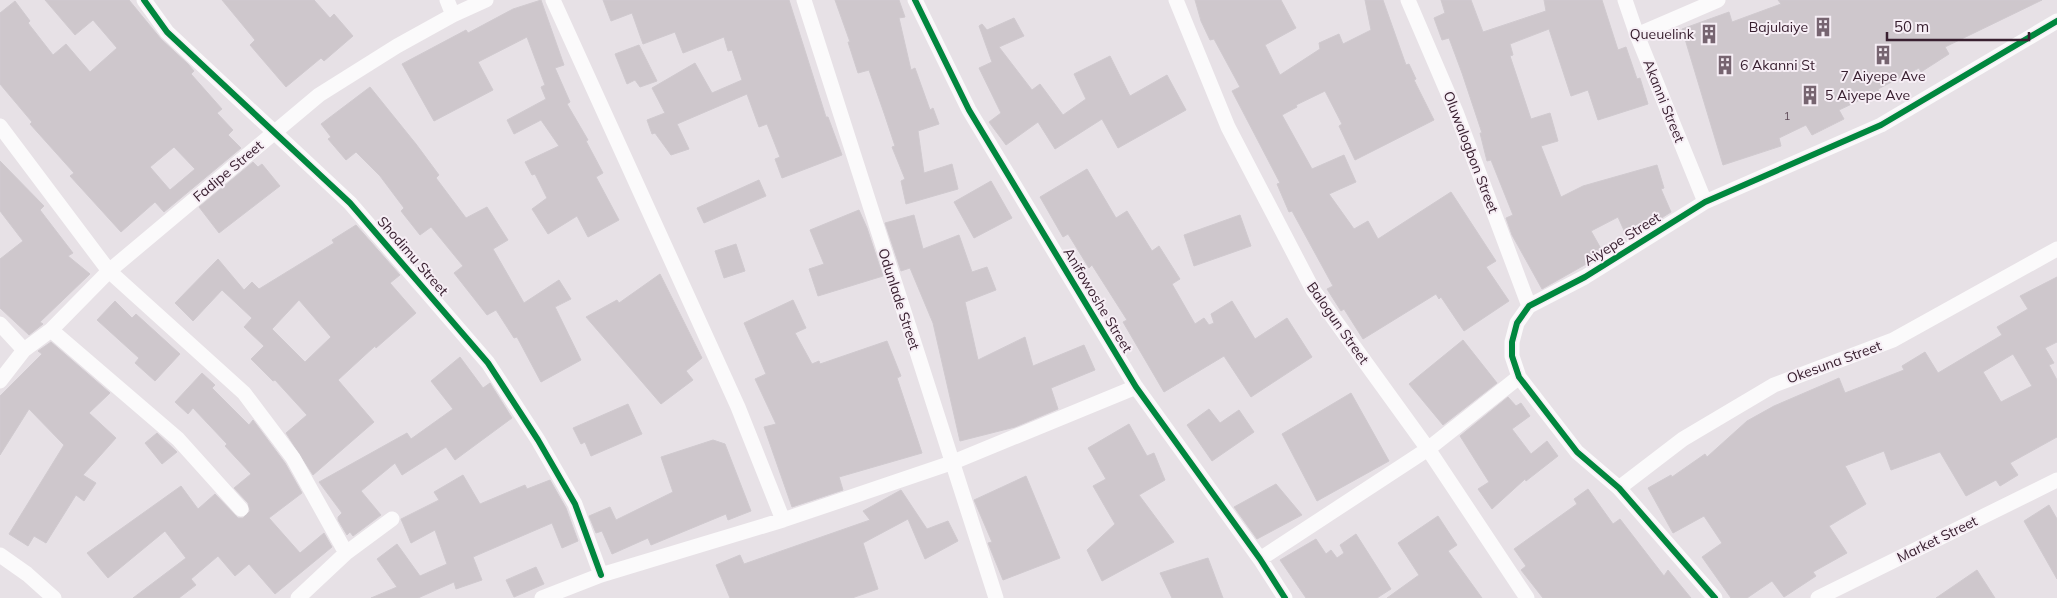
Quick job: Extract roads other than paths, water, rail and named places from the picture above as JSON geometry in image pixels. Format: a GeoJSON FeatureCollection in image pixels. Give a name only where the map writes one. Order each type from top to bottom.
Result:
{"type":"FeatureCollection","features":[{"type":"Feature","properties":{"kind":"street","name":"Shodimu Street"},"geometry":{"type":"LineString","coordinates":[[144,0],[167,32],[276,131],[350,203],[488,363],[538,440],[575,504],[601,575]]}},
{"type":"Feature","properties":{"kind":"street"},"geometry":{"type":"LineString","coordinates":[[447,0],[453,15]]}},
{"type":"Feature","properties":{"kind":"street","name":"Fadipe Street"},"geometry":{"type":"LineString","coordinates":[[0,382],[24,350],[51,330],[109,271],[320,95],[397,46],[453,15],[486,0]]}},
{"type":"Feature","properties":{"kind":"street"},"geometry":{"type":"LineString","coordinates":[[553,0],[738,407],[782,520]]}},
{"type":"Feature","properties":{"kind":"street","name":"Odunlade Street"},"geometry":{"type":"LineString","coordinates":[[804,0],[951,463],[996,598]]}},
{"type":"Feature","properties":{"kind":"street","name":"Anifowoshe Street"},"geometry":{"type":"LineString","coordinates":[[915,0],[969,110],[1136,386],[1260,559],[1285,598]]}},
{"type":"Feature","properties":{"kind":"street","name":"Balogun Street"},"geometry":{"type":"LineString","coordinates":[[1176,0],[1228,127],[1313,290],[1428,448],[1527,598]]}},
{"type":"Feature","properties":{"kind":"street","name":"Oluwalogbon Street"},"geometry":{"type":"LineString","coordinates":[[1408,0],[1456,112],[1529,306]]}},
{"type":"Feature","properties":{"kind":"street","name":"Akanni Street"},"geometry":{"type":"LineString","coordinates":[[1625,0],[1637,35],[1706,202]]}},
{"type":"Feature","properties":{"kind":"street"},"geometry":{"type":"LineString","coordinates":[[1637,35],[1718,0]]}},
{"type":"Feature","properties":{"kind":"street","name":"Aiyepe Street"},"geometry":{"type":"LineString","coordinates":[[1529,306],[1585,277],[1706,202],[1881,125],[2057,21]]}},
{"type":"Feature","properties":{"kind":"street"},"geometry":{"type":"LineString","coordinates":[[0,126],[109,271],[244,393],[293,458],[346,552]]}},
{"type":"Feature","properties":{"kind":"street","name":"Okesuna Street"},"geometry":{"type":"LineString","coordinates":[[1619,488],[1683,439],[1774,385],[1893,340],[2057,249]]}},
{"type":"Feature","properties":{"kind":"street"},"geometry":{"type":"LineString","coordinates":[[1529,306],[1517,323],[1512,342],[1512,356],[1519,377],[1577,452],[1619,488],[1715,598]]}},
{"type":"Feature","properties":{"kind":"street"},"geometry":{"type":"LineString","coordinates":[[0,324],[24,350]]}},
{"type":"Feature","properties":{"kind":"street"},"geometry":{"type":"LineString","coordinates":[[51,330],[178,439],[241,509]]}},
{"type":"Feature","properties":{"kind":"street"},"geometry":{"type":"LineString","coordinates":[[1260,559],[1428,448],[1519,377]]}},
{"type":"Feature","properties":{"kind":"street"},"geometry":{"type":"LineString","coordinates":[[542,598],[601,575],[782,520],[951,463],[1136,386]]}},
{"type":"Feature","properties":{"kind":"street","name":"Market Street"},"geometry":{"type":"LineString","coordinates":[[1818,598],[1844,592],[2057,480]]}},
{"type":"Feature","properties":{"kind":"street"},"geometry":{"type":"LineString","coordinates":[[298,598],[346,552],[392,519]]}},
{"type":"Feature","properties":{"kind":"street"},"geometry":{"type":"LineString","coordinates":[[0,555],[54,598]]}},
{"type":"Feature","properties":{"kind":"place","name":"Bajulaiye"},"geometry":{"type":"Point","coordinates":[1823,27]}},
{"type":"Feature","properties":{"kind":"place","name":"Queuelink"},"geometry":{"type":"Point","coordinates":[1709,34]}},
{"type":"Feature","properties":{"kind":"place","name":"7 Aiyepe Ave"},"geometry":{"type":"Point","coordinates":[1883,55]}},
{"type":"Feature","properties":{"kind":"place","name":"6 Akanni St"},"geometry":{"type":"Point","coordinates":[1725,65]}},
{"type":"Feature","properties":{"kind":"place","name":"5 Aiyepe Ave"},"geometry":{"type":"Point","coordinates":[1810,95]}}]}
